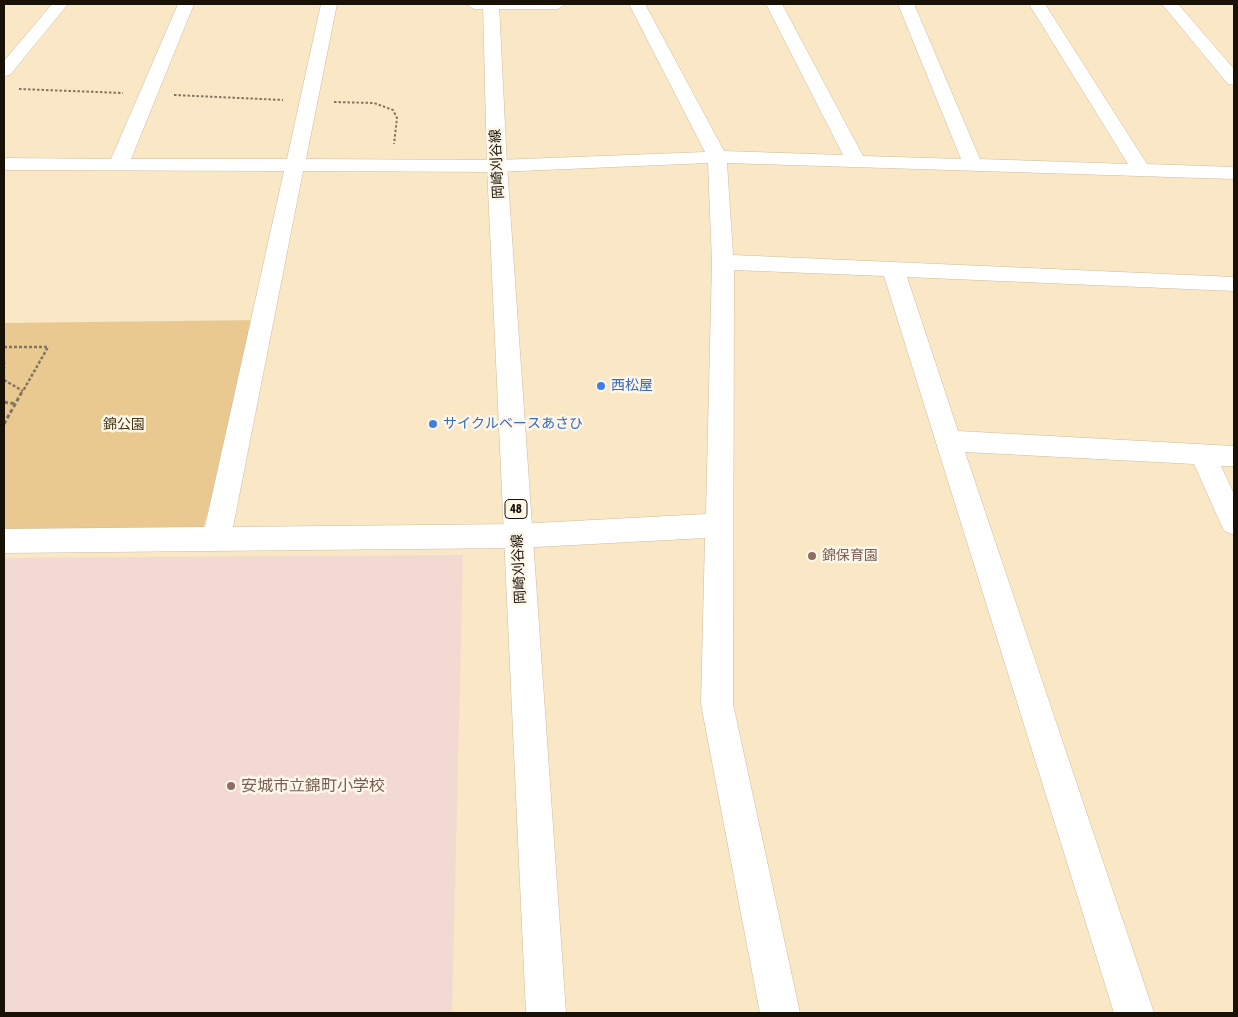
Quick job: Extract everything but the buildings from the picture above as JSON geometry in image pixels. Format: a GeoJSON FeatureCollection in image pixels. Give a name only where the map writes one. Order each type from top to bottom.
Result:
{"type":"FeatureCollection","features":[{"type":"Feature","properties":{"kind":"street"},"geometry":{"type":"LineString","coordinates":[[4,71],[60,4]]}},
{"type":"Feature","properties":{"kind":"street"},"geometry":{"type":"LineString","coordinates":[[119,163],[150,94],[186,4]]}},
{"type":"Feature","properties":{"kind":"street"},"geometry":{"type":"LineString","coordinates":[[216,539],[329,4]]}},
{"type":"Feature","properties":{"kind":"street"},"geometry":{"type":"LineString","coordinates":[[474,4],[558,4]]}},
{"type":"Feature","properties":{"kind":"street","name":"岡崎刈谷線"},"geometry":{"type":"LineString","coordinates":[[491,4],[497,166],[517,536],[546,1013]]}},
{"type":"Feature","properties":{"kind":"street"},"geometry":{"type":"LineString","coordinates":[[637,4],[717,157],[722,262],[717,704],[780,1013]]}},
{"type":"Feature","properties":{"kind":"street"},"geometry":{"type":"LineString","coordinates":[[774,4],[856,161]]}},
{"type":"Feature","properties":{"kind":"street"},"geometry":{"type":"LineString","coordinates":[[906,4],[972,165]]}},
{"type":"Feature","properties":{"kind":"street"},"geometry":{"type":"LineString","coordinates":[[1037,4],[1141,170]]}},
{"type":"Feature","properties":{"kind":"street"},"geometry":{"type":"LineString","coordinates":[[1170,4],[1234,80]]}},
{"type":"Feature","properties":{"kind":"street"},"geometry":{"type":"LineString","coordinates":[[7,168],[119,163],[295,166],[497,166],[717,157],[1234,173]]}},
{"type":"Feature","properties":{"kind":"street"},"geometry":{"type":"LineString","coordinates":[[722,262],[1234,284]]}},
{"type":"Feature","properties":{"kind":"street"},"geometry":{"type":"LineString","coordinates":[[893,269],[1134,1013]]}},
{"type":"Feature","properties":{"kind":"street"},"geometry":{"type":"LineString","coordinates":[[948,440],[1234,456]]}},
{"type":"Feature","properties":{"kind":"street"},"geometry":{"type":"LineString","coordinates":[[1203,455],[1234,523]]}},
{"type":"Feature","properties":{"kind":"street"},"geometry":{"type":"LineString","coordinates":[[4,541],[517,536],[720,525]]}},
{"type":"Feature","properties":{"kind":"path"},"geometry":{"type":"LineString","coordinates":[[14,88],[374,103],[394,110],[397,118],[391,165]]}},
{"type":"Feature","properties":{"kind":"path"},"geometry":{"type":"LineString","coordinates":[[4,348],[48,346],[4,424]]}},
{"type":"Feature","properties":{"kind":"path"},"geometry":{"type":"LineString","coordinates":[[4,362],[4,369]]}},
{"type":"Feature","properties":{"kind":"path"},"geometry":{"type":"LineString","coordinates":[[4,380],[23,391]]}},
{"type":"Feature","properties":{"kind":"path"},"geometry":{"type":"LineString","coordinates":[[4,402],[16,404]]}},
{"type":"Feature","properties":{"kind":"shaded area","name":"安城市立錦町小学校"},"geometry":{"type":"Polygon","coordinates":[[[463,555],[452,1013],[4,1013],[4,558],[463,555]]]}},
{"type":"Feature","properties":{"kind":"green space","name":"錦公園"},"geometry":{"type":"Polygon","coordinates":[[[262,320],[203,529],[4,529],[4,323],[262,320]]]}},
{"type":"Feature","properties":{"kind":"place","name":"西松屋"},"geometry":{"type":"Point","coordinates":[601,386]}},
{"type":"Feature","properties":{"kind":"place","name":"サイクルベースあさひ"},"geometry":{"type":"Point","coordinates":[433,424]}},
{"type":"Feature","properties":{"kind":"place","name":"錦保育園"},"geometry":{"type":"Point","coordinates":[812,556]}},
{"type":"Feature","properties":{"kind":"place","name":"安城市立錦町小学校"},"geometry":{"type":"Point","coordinates":[231,786]}}]}
